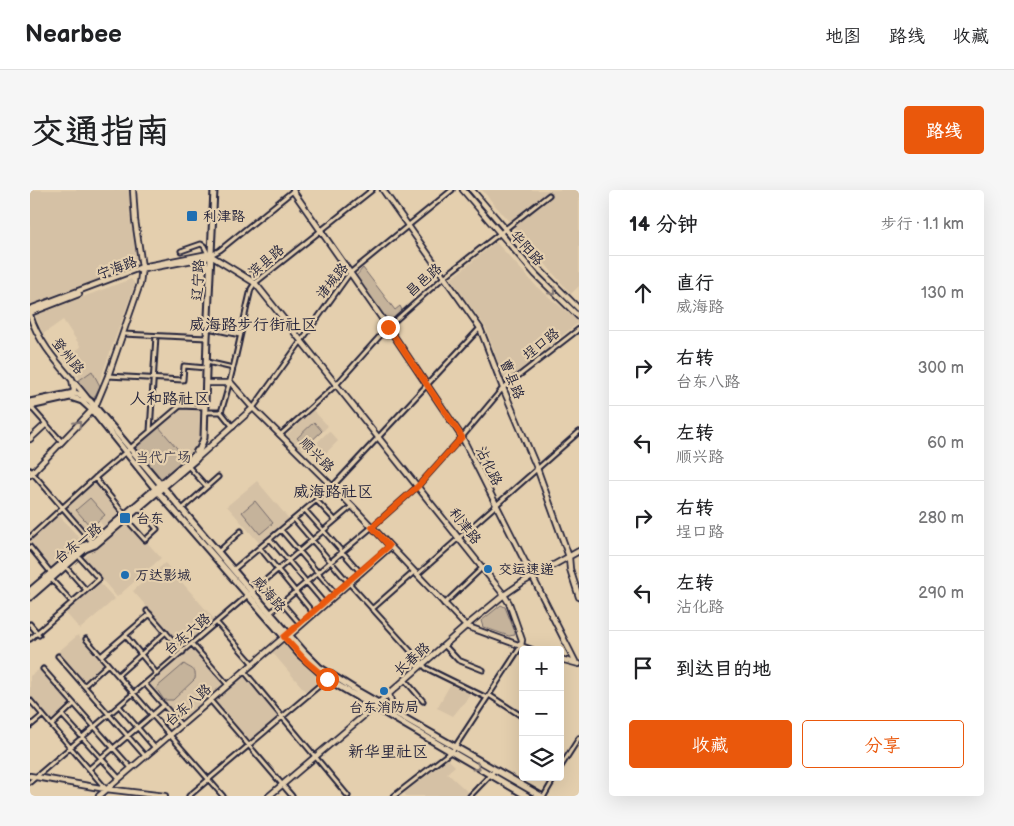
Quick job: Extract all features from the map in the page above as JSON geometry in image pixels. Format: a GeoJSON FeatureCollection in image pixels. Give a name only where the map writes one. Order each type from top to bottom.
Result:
{"type":"FeatureCollection","features":[{"type":"Feature","properties":{"kind":"main road","name":"辽宁路"},"geometry":{"type":"LineString","coordinates":[[205,408],[208,268],[213,190]]}},
{"type":"Feature","properties":{"kind":"main road","name":"辽宁路"},"geometry":{"type":"LineString","coordinates":[[206,338],[209,255]]}},
{"type":"Feature","properties":{"kind":"main road","name":"辽宁路"},"geometry":{"type":"LineString","coordinates":[[195,457],[202,437],[207,384],[206,366]]}},
{"type":"Feature","properties":{"kind":"main road"},"geometry":{"type":"LineString","coordinates":[[30,405],[72,395],[82,395],[90,401]]}},
{"type":"Feature","properties":{"kind":"main road","name":"登州路"},"geometry":{"type":"LineString","coordinates":[[72,395],[93,409]]}},
{"type":"Feature","properties":{"kind":"main road","name":"登州路"},"geometry":{"type":"LineString","coordinates":[[90,401],[93,409]]}},
{"type":"Feature","properties":{"kind":"main road","name":"威海路"},"geometry":{"type":"LineString","coordinates":[[93,409],[249,593],[319,667],[451,753],[527,796]]}},
{"type":"Feature","properties":{"kind":"main road","name":"台东一路"},"geometry":{"type":"LineString","coordinates":[[125,517],[140,508],[159,488],[188,466],[195,457]]}},
{"type":"Feature","properties":{"kind":"main road","name":"台东一路"},"geometry":{"type":"LineString","coordinates":[[30,591],[94,544],[195,457]]}},
{"type":"Feature","properties":{"kind":"main road","name":"威海路"},"geometry":{"type":"LineString","coordinates":[[159,488],[218,552],[249,593],[270,613],[307,662],[327,679],[395,713],[542,796]]}},
{"type":"Feature","properties":{"kind":"main road","name":"台东一路"},"geometry":{"type":"LineString","coordinates":[[30,597],[83,546],[94,544]]}},
{"type":"Feature","properties":{"kind":"street"},"geometry":{"type":"LineString","coordinates":[[94,544],[31,473],[93,409],[108,376],[139,288],[141,268],[135,220],[134,190]]}},
{"type":"Feature","properties":{"kind":"street","name":"滨县路"},"geometry":{"type":"LineString","coordinates":[[221,412],[231,383],[240,335],[251,290],[255,283],[372,190]]}},
{"type":"Feature","properties":{"kind":"street","name":"曹县路"},"geometry":{"type":"LineString","coordinates":[[383,190],[480,328],[537,468],[569,557],[570,569],[579,597]]}},
{"type":"Feature","properties":{"kind":"street","name":"诸城路"},"geometry":{"type":"LineString","coordinates":[[253,408],[350,273],[452,190]]}},
{"type":"Feature","properties":{"kind":"street","name":"华阳路"},"geometry":{"type":"LineString","coordinates":[[463,190],[536,276],[579,316]]}},
{"type":"Feature","properties":{"kind":"street","name":"华阳路"},"geometry":{"type":"LineString","coordinates":[[472,190],[540,271],[579,309]]}},
{"type":"Feature","properties":{"kind":"street"},"geometry":{"type":"LineString","coordinates":[[181,251],[201,244],[207,249],[209,255],[220,250],[293,191]]}},
{"type":"Feature","properties":{"kind":"street","name":"沾化路"},"geometry":{"type":"LineString","coordinates":[[293,191],[462,437],[577,664]]}},
{"type":"Feature","properties":{"kind":"street","name":"昌邑路"},"geometry":{"type":"LineString","coordinates":[[280,434],[336,385],[388,327],[444,277],[549,195]]}},
{"type":"Feature","properties":{"kind":"street","name":"宁海路"},"geometry":{"type":"LineString","coordinates":[[30,312],[141,268],[209,255]]}},
{"type":"Feature","properties":{"kind":"street","name":"宁海路"},"geometry":{"type":"LineString","coordinates":[[141,268],[198,260],[209,255]]}},
{"type":"Feature","properties":{"kind":"street","name":"利津路"},"geometry":{"type":"LineString","coordinates":[[209,255],[255,283],[302,340],[504,595],[509,603],[522,640],[521,646]]}},
{"type":"Feature","properties":{"kind":"street"},"geometry":{"type":"LineString","coordinates":[[198,260],[204,261],[208,268]]}},
{"type":"Feature","properties":{"kind":"street","name":"登州路"},"geometry":{"type":"LineString","coordinates":[[30,312],[38,336],[90,401]]}},
{"type":"Feature","properties":{"kind":"street"},"geometry":{"type":"LineString","coordinates":[[207,328],[240,335]]}},
{"type":"Feature","properties":{"kind":"street"},"geometry":{"type":"LineString","coordinates":[[233,570],[332,487],[480,328]]}},
{"type":"Feature","properties":{"kind":"street","name":"埕口路"},"geometry":{"type":"LineString","coordinates":[[270,613],[418,486],[503,388],[579,329]]}},
{"type":"Feature","properties":{"kind":"street"},"geometry":{"type":"LineString","coordinates":[[123,334],[206,338]]}},
{"type":"Feature","properties":{"kind":"street"},"geometry":{"type":"LineString","coordinates":[[150,431],[156,336]]}},
{"type":"Feature","properties":{"kind":"street"},"geometry":{"type":"LineString","coordinates":[[108,376],[183,380],[184,366],[233,368]]}},
{"type":"Feature","properties":{"kind":"street"},"geometry":{"type":"LineString","coordinates":[[70,376],[73,385],[72,395]]}},
{"type":"Feature","properties":{"kind":"street"},"geometry":{"type":"LineString","coordinates":[[207,384],[231,383]]}},
{"type":"Feature","properties":{"kind":"street","name":"顺兴路"},"geometry":{"type":"LineString","coordinates":[[231,383],[253,408],[352,506],[466,626]]}},
{"type":"Feature","properties":{"kind":"street"},"geometry":{"type":"LineString","coordinates":[[30,405],[62,442]]}},
{"type":"Feature","properties":{"kind":"street"},"geometry":{"type":"LineString","coordinates":[[30,537],[94,478],[180,406],[205,408],[221,412],[232,426]]}},
{"type":"Feature","properties":{"kind":"street","name":"台东一路"},"geometry":{"type":"LineString","coordinates":[[195,457],[253,408]]}},
{"type":"Feature","properties":{"kind":"street"},"geometry":{"type":"LineString","coordinates":[[30,439],[46,424]]}},
{"type":"Feature","properties":{"kind":"street"},"geometry":{"type":"LineString","coordinates":[[372,609],[459,537],[579,432]]}},
{"type":"Feature","properties":{"kind":"street"},"geometry":{"type":"LineString","coordinates":[[188,466],[207,487]]}},
{"type":"Feature","properties":{"kind":"street"},"geometry":{"type":"LineString","coordinates":[[181,510],[218,476]]}},
{"type":"Feature","properties":{"kind":"street"},"geometry":{"type":"LineString","coordinates":[[94,478],[145,540],[157,529],[140,508]]}},
{"type":"Feature","properties":{"kind":"street"},"geometry":{"type":"LineString","coordinates":[[316,500],[335,520]]}},
{"type":"Feature","properties":{"kind":"street","name":"台东六路"},"geometry":{"type":"LineString","coordinates":[[30,782],[33,777],[94,728],[352,506]]}},
{"type":"Feature","properties":{"kind":"street"},"geometry":{"type":"LineString","coordinates":[[305,510],[360,573]]}},
{"type":"Feature","properties":{"kind":"street"},"geometry":{"type":"LineString","coordinates":[[294,519],[348,583],[426,668],[488,696],[519,715]]}},
{"type":"Feature","properties":{"kind":"street"},"geometry":{"type":"LineString","coordinates":[[281,530],[336,594]]}},
{"type":"Feature","properties":{"kind":"street"},"geometry":{"type":"LineString","coordinates":[[218,552],[241,531]]}},
{"type":"Feature","properties":{"kind":"street"},"geometry":{"type":"LineString","coordinates":[[270,539],[324,604]]}},
{"type":"Feature","properties":{"kind":"street"},"geometry":{"type":"LineString","coordinates":[[30,547],[72,602]]}},
{"type":"Feature","properties":{"kind":"street","name":"台东八路"},"geometry":{"type":"LineString","coordinates":[[99,796],[390,547]]}},
{"type":"Feature","properties":{"kind":"street"},"geometry":{"type":"LineString","coordinates":[[260,548],[313,613]]}},
{"type":"Feature","properties":{"kind":"street","name":"长春路"},"geometry":{"type":"LineString","coordinates":[[269,796],[504,595],[523,582],[579,551]]}},
{"type":"Feature","properties":{"kind":"street"},"geometry":{"type":"LineString","coordinates":[[30,639],[99,579],[80,558]]}},
{"type":"Feature","properties":{"kind":"street"},"geometry":{"type":"LineString","coordinates":[[65,566],[86,590]]}},
{"type":"Feature","properties":{"kind":"street"},"geometry":{"type":"LineString","coordinates":[[444,604],[483,568]]}},
{"type":"Feature","properties":{"kind":"street"},"geometry":{"type":"LineString","coordinates":[[282,602],[301,624]]}},
{"type":"Feature","properties":{"kind":"street"},"geometry":{"type":"LineString","coordinates":[[101,656],[149,613],[183,652]]}},
{"type":"Feature","properties":{"kind":"street"},"geometry":{"type":"LineString","coordinates":[[217,623],[253,664]]}},
{"type":"Feature","properties":{"kind":"street"},"geometry":{"type":"LineString","coordinates":[[30,624],[38,634]]}},
{"type":"Feature","properties":{"kind":"street"},"geometry":{"type":"LineString","coordinates":[[466,626],[521,646]]}},
{"type":"Feature","properties":{"kind":"street"},"geometry":{"type":"LineString","coordinates":[[118,675],[166,632]]}},
{"type":"Feature","properties":{"kind":"street"},"geometry":{"type":"LineString","coordinates":[[124,636],[157,674]]}},
{"type":"Feature","properties":{"kind":"street"},"geometry":{"type":"LineString","coordinates":[[86,639],[222,796]]}},
{"type":"Feature","properties":{"kind":"street"},"geometry":{"type":"LineString","coordinates":[[192,644],[228,685]]}},
{"type":"Feature","properties":{"kind":"street"},"geometry":{"type":"LineString","coordinates":[[444,645],[458,660],[483,670]]}},
{"type":"Feature","properties":{"kind":"street"},"geometry":{"type":"LineString","coordinates":[[394,796],[456,748],[519,649]]}},
{"type":"Feature","properties":{"kind":"street"},"geometry":{"type":"LineString","coordinates":[[58,656],[145,756]]}},
{"type":"Feature","properties":{"kind":"street"},"geometry":{"type":"LineString","coordinates":[[564,660],[577,664]]}},
{"type":"Feature","properties":{"kind":"street"},"geometry":{"type":"LineString","coordinates":[[84,686],[108,664]]}},
{"type":"Feature","properties":{"kind":"street"},"geometry":{"type":"LineString","coordinates":[[43,669],[131,768]]}},
{"type":"Feature","properties":{"kind":"street"},"geometry":{"type":"LineString","coordinates":[[244,671],[348,796]]}},
{"type":"Feature","properties":{"kind":"street"},"geometry":{"type":"LineString","coordinates":[[189,796],[327,679]]}},
{"type":"Feature","properties":{"kind":"street"},"geometry":{"type":"LineString","coordinates":[[405,680],[423,701]]}},
{"type":"Feature","properties":{"kind":"street"},"geometry":{"type":"LineString","coordinates":[[145,684],[181,726]]}},
{"type":"Feature","properties":{"kind":"street"},"geometry":{"type":"LineString","coordinates":[[389,694],[391,706],[395,713]]}},
{"type":"Feature","properties":{"kind":"street"},"geometry":{"type":"LineString","coordinates":[[30,700],[106,790]]}},
{"type":"Feature","properties":{"kind":"street"},"geometry":{"type":"LineString","coordinates":[[210,700],[292,796]]}},
{"type":"Feature","properties":{"kind":"street"},"geometry":{"type":"LineString","coordinates":[[52,725],[74,704]]}},
{"type":"Feature","properties":{"kind":"street"},"geometry":{"type":"LineString","coordinates":[[89,769],[164,705]]}},
{"type":"Feature","properties":{"kind":"street"},"geometry":{"type":"LineString","coordinates":[[118,706],[156,748]]}},
{"type":"Feature","properties":{"kind":"street"},"geometry":{"type":"LineString","coordinates":[[30,726],[43,715]]}},
{"type":"Feature","properties":{"kind":"street"},"geometry":{"type":"LineString","coordinates":[[63,716],[119,778]]}},
{"type":"Feature","properties":{"kind":"street"},"geometry":{"type":"LineString","coordinates":[[564,762],[579,738]]}},
{"type":"Feature","properties":{"kind":"street"},"geometry":{"type":"LineString","coordinates":[[470,796],[495,770]]}},
{"type":"Feature","properties":{"kind":"street"},"geometry":{"type":"LineString","coordinates":[[33,777],[106,790],[164,796]]}},
{"type":"Feature","properties":{"kind":"street"},"geometry":{"type":"LineString","coordinates":[[542,796],[552,781]]}},
{"type":"Feature","properties":{"kind":"shaded area"},"geometry":{"type":"Polygon","coordinates":[[[30,190],[132,190],[129,215],[136,215],[140,263],[30,306],[30,190]]]}},
{"type":"Feature","properties":{"kind":"shaded area"},"geometry":{"type":"Polygon","coordinates":[[[482,190],[579,190],[579,286],[571,294],[482,190]]]}},
{"type":"Feature","properties":{"kind":"shaded area"},"geometry":{"type":"Polygon","coordinates":[[[496,242],[537,287],[579,322],[505,382],[486,328],[451,279],[496,242]]]}},
{"type":"Feature","properties":{"kind":"shaded area"},"geometry":{"type":"Polygon","coordinates":[[[131,279],[135,284],[94,396],[64,359],[81,347],[63,320],[43,334],[35,315],[131,279]]]}},
{"type":"Feature","properties":{"kind":"shaded area"},"geometry":{"type":"Polygon","coordinates":[[[182,408],[203,409],[201,437],[194,454],[162,481],[135,448],[182,408]]]}},
{"type":"Feature","properties":{"kind":"shaded area"},"geometry":{"type":"Polygon","coordinates":[[[313,410],[328,426],[302,451],[287,435],[313,410]]]}},
{"type":"Feature","properties":{"kind":"shaded area"},"geometry":{"type":"Polygon","coordinates":[[[329,431],[338,441],[319,460],[309,450],[329,431]]]}},
{"type":"Feature","properties":{"kind":"shaded area"},"geometry":{"type":"Polygon","coordinates":[[[257,481],[290,520],[261,545],[227,506],[257,481]]]}},
{"type":"Feature","properties":{"kind":"shaded area"},"geometry":{"type":"Polygon","coordinates":[[[96,482],[122,514],[105,528],[99,521],[84,532],[65,507],[96,482]]]}},
{"type":"Feature","properties":{"kind":"shaded area"},"geometry":{"type":"Polygon","coordinates":[[[59,515],[82,541],[51,569],[30,544],[30,540],[59,515]]]}},
{"type":"Feature","properties":{"kind":"shaded area"},"geometry":{"type":"Polygon","coordinates":[[[128,521],[161,558],[117,597],[84,558],[128,521]]]}},
{"type":"Feature","properties":{"kind":"shaded area"},"geometry":{"type":"Polygon","coordinates":[[[165,563],[215,620],[183,648],[133,591],[165,563]]]}},
{"type":"Feature","properties":{"kind":"shaded area"},"geometry":{"type":"Polygon","coordinates":[[[98,581],[115,599],[80,629],[64,611],[98,581]]]}},
{"type":"Feature","properties":{"kind":"shaded area"},"geometry":{"type":"Polygon","coordinates":[[[78,635],[103,664],[84,681],[58,652],[78,635]]]}},
{"type":"Feature","properties":{"kind":"shaded area"},"geometry":{"type":"Polygon","coordinates":[[[283,642],[321,680],[307,693],[272,652],[283,642]]]}},
{"type":"Feature","properties":{"kind":"shaded area"},"geometry":{"type":"Polygon","coordinates":[[[192,648],[224,685],[181,722],[149,685],[192,648]]]}},
{"type":"Feature","properties":{"kind":"shaded area"},"geometry":{"type":"Polygon","coordinates":[[[40,669],[71,705],[52,722],[30,696],[30,676],[40,669]]]}},
{"type":"Feature","properties":{"kind":"shaded area"},"geometry":{"type":"Polygon","coordinates":[[[244,675],[279,716],[249,743],[213,701],[244,675]]]}},
{"type":"Feature","properties":{"kind":"shaded area"},"geometry":{"type":"Polygon","coordinates":[[[450,685],[471,694],[453,716],[437,708],[450,685]]]}},
{"type":"Feature","properties":{"kind":"shaded area"},"geometry":{"type":"Polygon","coordinates":[[[448,759],[455,766],[447,773],[469,793],[466,796],[406,796],[404,793],[448,759]]]}},
{"type":"Feature","properties":{"kind":"green space"},"geometry":{"type":"Polygon","coordinates":[[[363,268],[395,310],[400,306],[402,310],[389,322],[356,276],[363,268]]]}},
{"type":"Feature","properties":{"kind":"green space"},"geometry":{"type":"Polygon","coordinates":[[[92,371],[100,386],[93,400],[78,381],[92,371]]]}},
{"type":"Feature","properties":{"kind":"green space"},"geometry":{"type":"Polygon","coordinates":[[[314,422],[322,431],[305,447],[297,438],[314,422]]]}},
{"type":"Feature","properties":{"kind":"green space","name":"当代广场"},"geometry":{"type":"Polygon","coordinates":[[[159,427],[187,460],[162,481],[135,448],[159,427]]]}},
{"type":"Feature","properties":{"kind":"green space"},"geometry":{"type":"Polygon","coordinates":[[[90,498],[105,515],[91,527],[76,510],[90,498]]]}},
{"type":"Feature","properties":{"kind":"green space"},"geometry":{"type":"Polygon","coordinates":[[[255,501],[273,523],[260,534],[242,512],[255,501]]]}},
{"type":"Feature","properties":{"kind":"green space"},"geometry":{"type":"Polygon","coordinates":[[[501,605],[505,607],[515,635],[509,636],[483,627],[481,621],[501,605]]]}},
{"type":"Feature","properties":{"kind":"green space"},"geometry":{"type":"Polygon","coordinates":[[[184,664],[194,671],[195,679],[173,700],[164,700],[156,688],[184,664]]]}},
{"type":"Feature","properties":{"kind":"place","name":"利津路"},"geometry":{"type":"Point","coordinates":[192,216]}},
{"type":"Feature","properties":{"kind":"place","name":"台东"},"geometry":{"type":"Point","coordinates":[125,518]}},
{"type":"Feature","properties":{"kind":"place","name":"交运速递"},"geometry":{"type":"Point","coordinates":[488,569]}},
{"type":"Feature","properties":{"kind":"place","name":"万达影城"},"geometry":{"type":"Point","coordinates":[125,575]}},
{"type":"Feature","properties":{"kind":"place","name":"台东消防局"},"geometry":{"type":"Point","coordinates":[384,691]}},
{"type":"Feature","properties":{"kind":"district","name":"威海路步行街社区"},"geometry":{"type":"Point","coordinates":[253,325]}},
{"type":"Feature","properties":{"kind":"district","name":"人和路社区"},"geometry":{"type":"Point","coordinates":[170,399]}},
{"type":"Feature","properties":{"kind":"district","name":"威海路社区"},"geometry":{"type":"Point","coordinates":[333,492]}},
{"type":"Feature","properties":{"kind":"district","name":"新华里社区"},"geometry":{"type":"Point","coordinates":[388,752]}},
{"type":"Feature","properties":{"kind":"route"},"geometry":{"type":"LineString","coordinates":[[327,679],[316,671],[284,637],[389,546],[372,527],[418,486],[462,437],[388,327]]}}]}
